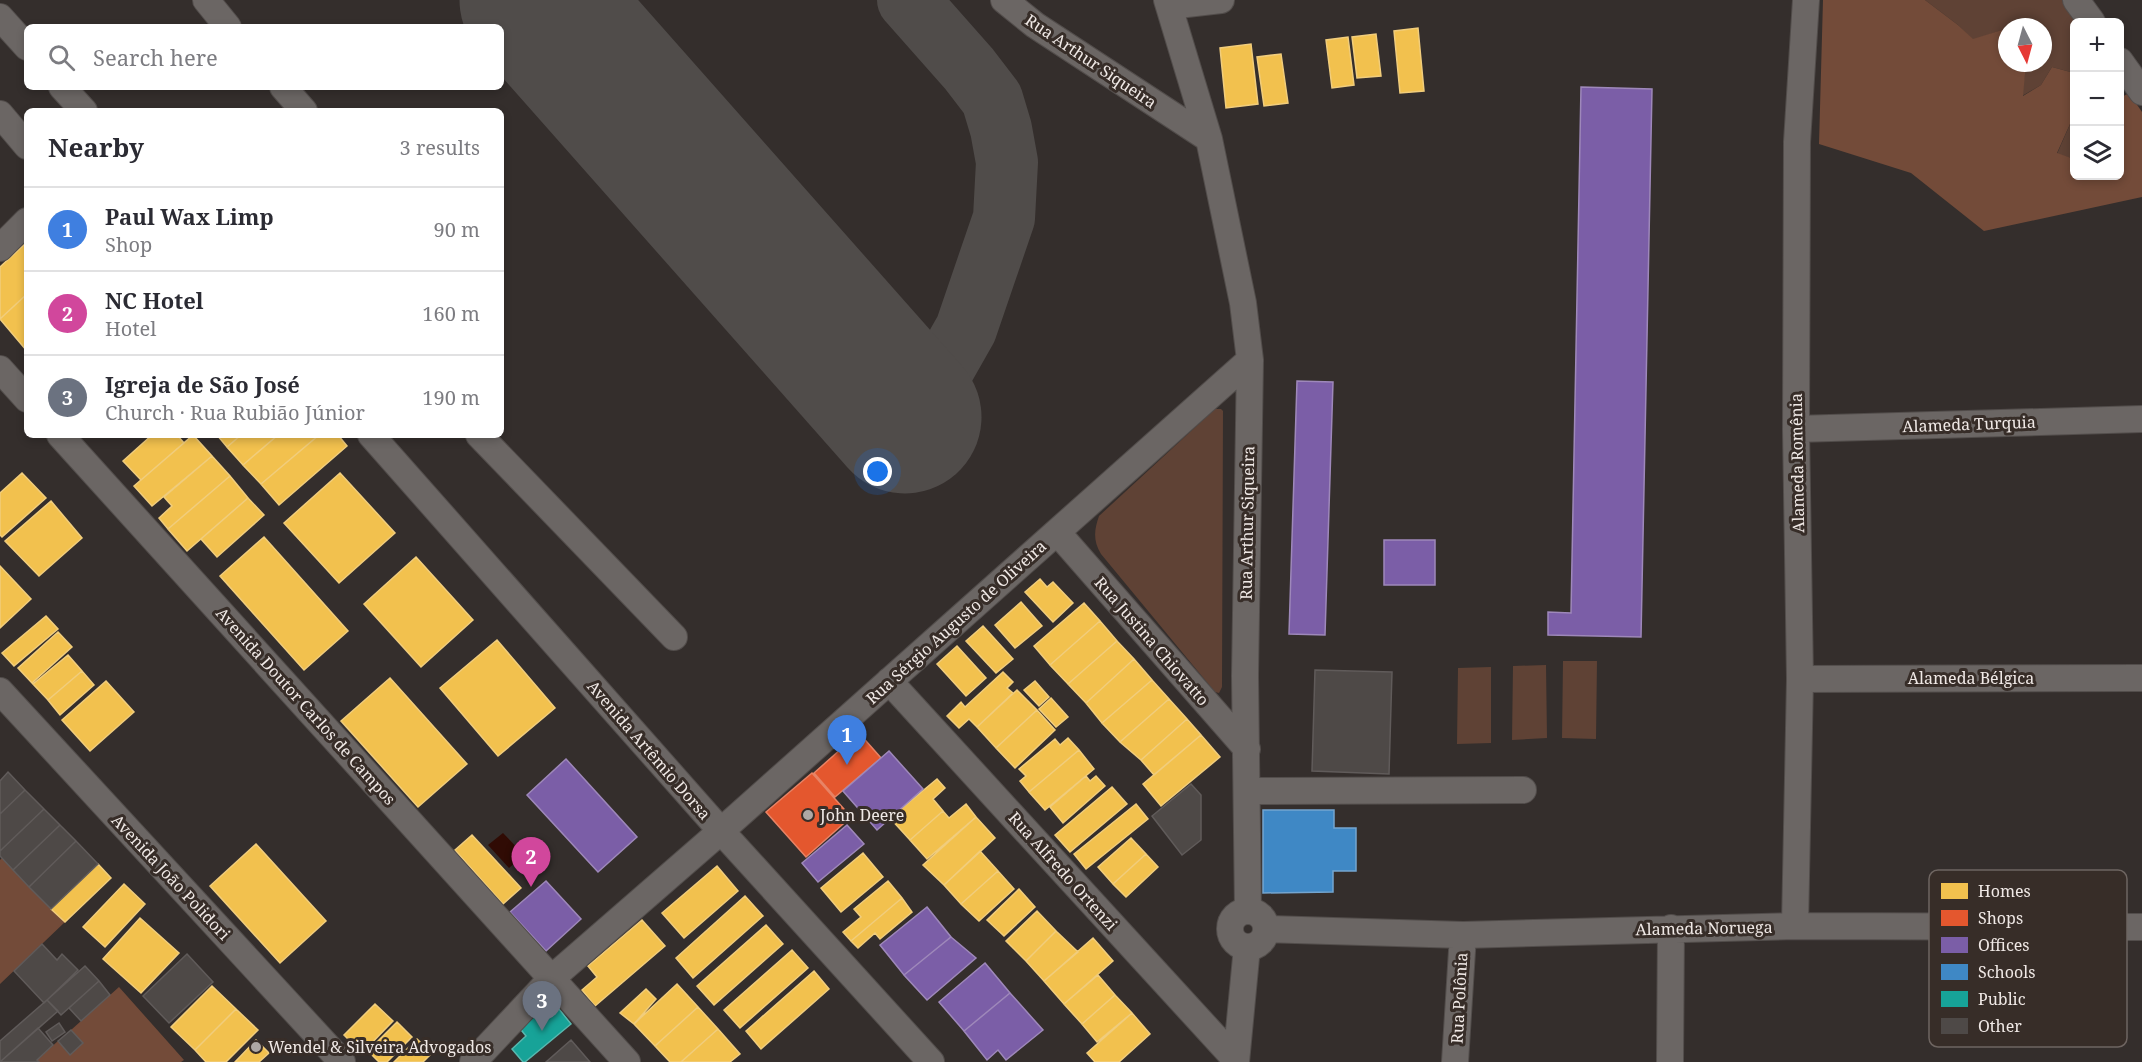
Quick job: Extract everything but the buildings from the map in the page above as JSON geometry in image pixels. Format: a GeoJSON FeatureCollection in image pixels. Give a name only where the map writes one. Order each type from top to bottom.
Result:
{"type":"FeatureCollection","features":[{"type":"Feature","properties":{"kind":"street"},"geometry":{"type":"LineString","coordinates":[[206,0],[226,24]]}},
{"type":"Feature","properties":{"kind":"street","name":"Rua Arthur Siqueira"},"geometry":{"type":"LineString","coordinates":[[1004,0],[1035,25],[1209,139]]}},
{"type":"Feature","properties":{"kind":"street"},"geometry":{"type":"LineString","coordinates":[[1168,3],[1221,0]]}},
{"type":"Feature","properties":{"kind":"street","name":"Alameda Romênia"},"geometry":{"type":"LineString","coordinates":[[1795,926],[1800,679],[1796,429],[1797,142],[1806,0]]}},
{"type":"Feature","properties":{"kind":"street"},"geometry":{"type":"LineString","coordinates":[[2076,0],[2089,18]]}},
{"type":"Feature","properties":{"kind":"street","name":"Rua Arthur Siqueira"},"geometry":{"type":"LineString","coordinates":[[1168,3],[1209,139],[1243,303],[1250,360],[1245,674],[1248,911]]}},
{"type":"Feature","properties":{"kind":"street"},"geometry":{"type":"LineString","coordinates":[[0,17],[24,44]]}},
{"type":"Feature","properties":{"kind":"street"},"geometry":{"type":"LineString","coordinates":[[2124,67],[2142,92]]}},
{"type":"Feature","properties":{"kind":"street"},"geometry":{"type":"LineString","coordinates":[[65,90],[81,108]]}},
{"type":"Feature","properties":{"kind":"street"},"geometry":{"type":"LineString","coordinates":[[286,90],[301,108]]}},
{"type":"Feature","properties":{"kind":"street"},"geometry":{"type":"LineString","coordinates":[[0,114],[24,142]]}},
{"type":"Feature","properties":{"kind":"street"},"geometry":{"type":"LineString","coordinates":[[0,248],[24,225]]}},
{"type":"Feature","properties":{"kind":"street","name":"Rua Sérgio Augusto de Oliveira"},"geometry":{"type":"LineString","coordinates":[[473,1062],[552,978],[721,831],[1250,360]]}},
{"type":"Feature","properties":{"kind":"street"},"geometry":{"type":"LineString","coordinates":[[0,369],[24,396]]}},
{"type":"Feature","properties":{"kind":"street","name":"Alameda Turquia"},"geometry":{"type":"LineString","coordinates":[[1796,429],[2142,419]]}},
{"type":"Feature","properties":{"kind":"street","name":"Avenida Doutor Carlos de Campos"},"geometry":{"type":"LineString","coordinates":[[63,438],[627,1062]]}},
{"type":"Feature","properties":{"kind":"street","name":"Avenida Artêmio Dorsa"},"geometry":{"type":"LineString","coordinates":[[374,438],[721,831],[931,1062]]}},
{"type":"Feature","properties":{"kind":"street"},"geometry":{"type":"LineString","coordinates":[[482,438],[674,638]]}},
{"type":"Feature","properties":{"kind":"street","name":"Rua Justina Chiovatto"},"geometry":{"type":"LineString","coordinates":[[1057,532],[1247,749]]}},
{"type":"Feature","properties":{"kind":"street","name":"Alameda Bélgica"},"geometry":{"type":"LineString","coordinates":[[1800,679],[2142,678]]}},
{"type":"Feature","properties":{"kind":"street","name":"Rua Alfredo Ortenzi"},"geometry":{"type":"LineString","coordinates":[[890,681],[1236,1061]]}},
{"type":"Feature","properties":{"kind":"street","name":"Avenida João Polidori"},"geometry":{"type":"LineString","coordinates":[[0,691],[342,1062]]}},
{"type":"Feature","properties":{"kind":"street"},"geometry":{"type":"LineString","coordinates":[[1246,791],[1523,790]]}},
{"type":"Feature","properties":{"kind":"street"},"geometry":{"type":"LineString","coordinates":[[1248,911],[1259,915],[1266,929],[1258,944],[1247,947],[1236,942],[1230,931],[1232,919],[1248,911]]}},
{"type":"Feature","properties":{"kind":"street","name":"Alameda Noruega"},"geometry":{"type":"LineString","coordinates":[[1266,929],[1462,935],[1671,928],[1929,926]]}},
{"type":"Feature","properties":{"kind":"street","name":"Alameda Noruega"},"geometry":{"type":"LineString","coordinates":[[2127,927],[2142,927]]}},
{"type":"Feature","properties":{"kind":"street"},"geometry":{"type":"LineString","coordinates":[[1670,1062],[1671,928]]}},
{"type":"Feature","properties":{"kind":"street","name":"Rua Polônia"},"geometry":{"type":"LineString","coordinates":[[1455,1062],[1462,935]]}},
{"type":"Feature","properties":{"kind":"street"},"geometry":{"type":"LineString","coordinates":[[1236,1061],[1247,947]]}},
{"type":"Feature","properties":{"kind":"shaded area"},"geometry":{"type":"Polygon","coordinates":[[[1823,0],[1925,0],[1973,39],[1998,31],[1998,72],[2025,72],[2023,96],[2041,85],[2049,72],[2052,72],[2052,67],[2070,72],[2070,124],[2057,153],[2070,158],[2070,180],[2124,180],[2124,96],[2129,93],[2142,112],[2142,197],[1984,231],[1911,173],[1819,144],[1823,0]]]}},
{"type":"Feature","properties":{"kind":"shaded area"},"geometry":{"type":"Polygon","coordinates":[[[1925,0],[2064,0],[2077,18],[2070,18],[2070,72],[2052,67],[2052,18],[1998,18],[1998,31],[1973,40],[1958,25],[1925,0]]]}},
{"type":"Feature","properties":{"kind":"shaded area"},"geometry":{"type":"Polygon","coordinates":[[[2025,72],[2049,72],[2041,85],[2022,96],[2025,72]]]}},
{"type":"Feature","properties":{"kind":"shaded area"},"geometry":{"type":"Polygon","coordinates":[[[2070,124],[2070,158],[2057,154],[2070,124]]]}},
{"type":"Feature","properties":{"kind":"shaded area"},"geometry":{"type":"Polygon","coordinates":[[[1215,409],[1223,411],[1222,687],[1219,693],[1215,692],[1101,554],[1095,535],[1099,516],[1215,409]]]}},
{"type":"Feature","properties":{"kind":"shaded area"},"geometry":{"type":"Polygon","coordinates":[[[1563,661],[1597,661],[1596,739],[1562,738],[1563,661]]]}},
{"type":"Feature","properties":{"kind":"shaded area"},"geometry":{"type":"Polygon","coordinates":[[[1546,665],[1547,738],[1512,740],[1513,666],[1546,665]]]}},
{"type":"Feature","properties":{"kind":"shaded area"},"geometry":{"type":"Polygon","coordinates":[[[1491,667],[1491,743],[1457,744],[1458,668],[1491,667]]]}},
{"type":"Feature","properties":{"kind":"shaded area"},"geometry":{"type":"Polygon","coordinates":[[[503,833],[524,855],[509,868],[488,845],[503,833]]]}},
{"type":"Feature","properties":{"kind":"shaded area"},"geometry":{"type":"Polygon","coordinates":[[[2,858],[65,922],[0,984],[0,860],[2,858]]]}},
{"type":"Feature","properties":{"kind":"shaded area"},"geometry":{"type":"Polygon","coordinates":[[[119,987],[184,1060],[181,1062],[39,1062],[37,1060],[58,1041],[69,1054],[82,1043],[71,1030],[119,987]]]}},
{"type":"Feature","properties":{"kind":"taxiway"},"geometry":{"type":"LineString","coordinates":[[905,417],[945,366],[966,329],[1004,218],[1007,162],[1001,129],[992,99],[969,69],[908,0]]}},
{"type":"Feature","properties":{"kind":"runway"},"geometry":{"type":"LineString","coordinates":[[536,0],[905,417]]}},
{"type":"Feature","properties":{"kind":"place","name":"Paul Wax Limp"},"geometry":{"type":"Point","coordinates":[847,765]}},
{"type":"Feature","properties":{"kind":"place","name":"John Deere"},"geometry":{"type":"Point","coordinates":[808,815]}},
{"type":"Feature","properties":{"kind":"place","name":"NC Hotel"},"geometry":{"type":"Point","coordinates":[531,887]}},
{"type":"Feature","properties":{"kind":"place","name":"Igreja de São José"},"geometry":{"type":"Point","coordinates":[542,1031]}},
{"type":"Feature","properties":{"kind":"place","name":"Wendel & Silveira Advogados"},"geometry":{"type":"Point","coordinates":[256,1047]}}]}
